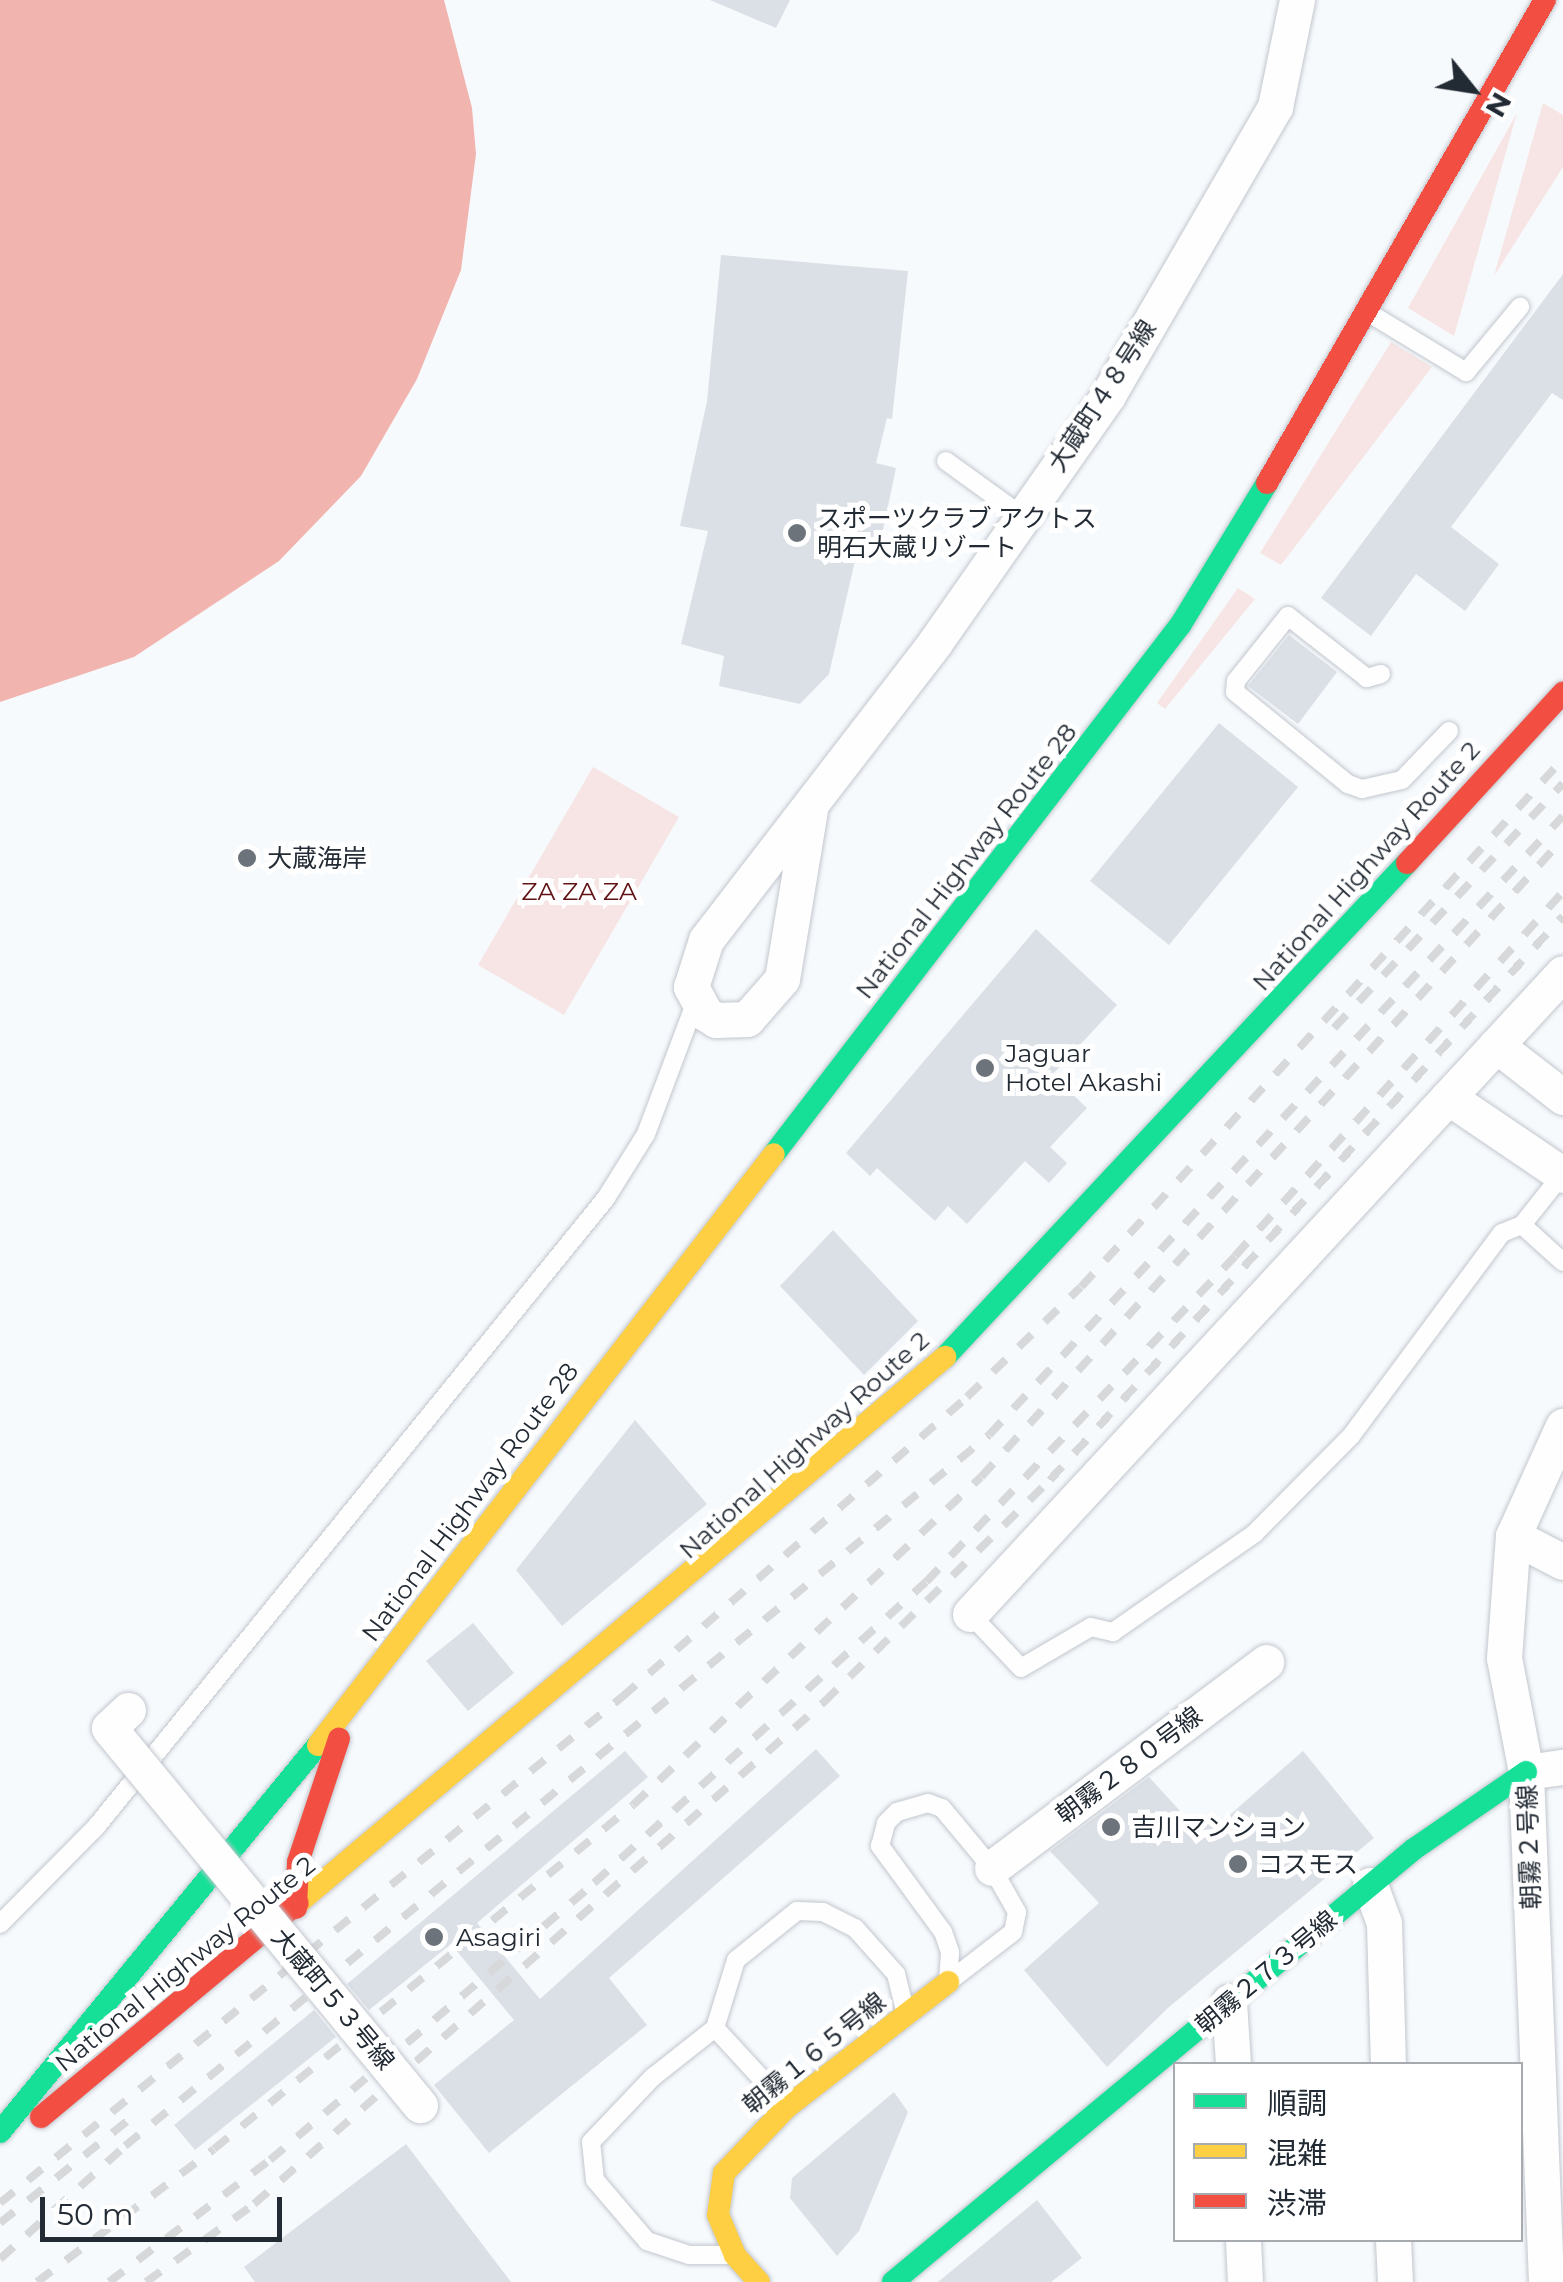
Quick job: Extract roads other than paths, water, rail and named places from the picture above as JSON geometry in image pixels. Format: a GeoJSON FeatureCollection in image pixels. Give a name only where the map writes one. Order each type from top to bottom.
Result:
{"type":"FeatureCollection","features":[{"type":"Feature","properties":{"kind":"main road","name":"National Highway Route 28"},"geometry":{"type":"LineString","coordinates":[[0,2132],[352,1703],[1181,624],[1370,313],[1545,0]]}},
{"type":"Feature","properties":{"kind":"main road","name":"National Highway Route 2"},"geometry":{"type":"LineString","coordinates":[[0,2151],[806,1486],[994,1311],[1563,692]]}},
{"type":"Feature","properties":{"kind":"main road","name":"National Highway Route 28"},"geometry":{"type":"LineString","coordinates":[[296,1908],[298,1862],[352,1703]]}},
{"type":"Feature","properties":{"kind":"main road"},"geometry":{"type":"LineString","coordinates":[[332,1758],[336,1782],[356,1806],[407,1819]]}},
{"type":"Feature","properties":{"kind":"main road","name":"朝霧２７３号線"},"geometry":{"type":"LineString","coordinates":[[893,2282],[1370,1885],[1526,1772]]}},
{"type":"Feature","properties":{"kind":"main road","name":"朝霧１６５号線"},"geometry":{"type":"LineString","coordinates":[[759,2282],[734,2256],[718,2215],[724,2173],[787,2107],[948,1982]]}},
{"type":"Feature","properties":{"kind":"street","name":"大蔵町４８号線"},"geometry":{"type":"LineString","coordinates":[[810,810],[800,838],[790,961],[782,979],[747,1020],[729,1024],[704,1014],[691,987],[706,940],[786,829],[810,810],[1108,395],[1275,107],[1297,0]]}},
{"type":"Feature","properties":{"kind":"street"},"geometry":{"type":"LineString","coordinates":[[970,1614],[1563,973]]}},
{"type":"Feature","properties":{"kind":"street"},"geometry":{"type":"LineString","coordinates":[[1496,1045],[1563,1097]]}},
{"type":"Feature","properties":{"kind":"street"},"geometry":{"type":"LineString","coordinates":[[1448,1098],[1562,1176]]}},
{"type":"Feature","properties":{"kind":"street","name":"朝霧２号線"},"geometry":{"type":"LineString","coordinates":[[1546,2282],[1526,1772],[1504,1658],[1513,1536],[1563,1426]]}},
{"type":"Feature","properties":{"kind":"street"},"geometry":{"type":"LineString","coordinates":[[1513,1536],[1563,1562]]}},
{"type":"Feature","properties":{"kind":"street","name":"朝霧２８０号線"},"geometry":{"type":"LineString","coordinates":[[992,1868],[1266,1662]]}},
{"type":"Feature","properties":{"kind":"street","name":"大蔵町５３号線"},"geometry":{"type":"LineString","coordinates":[[128,1710],[109,1728],[420,2105]]}},
{"type":"Feature","properties":{"kind":"street","name":"朝霧２７３号線"},"geometry":{"type":"LineString","coordinates":[[1526,1772],[1563,1767]]}},
{"type":"Feature","properties":{"kind":"street"},"geometry":{"type":"LineString","coordinates":[[1370,1885],[1384,1923],[1388,2062]]}},
{"type":"Feature","properties":{"kind":"street"},"geometry":{"type":"LineString","coordinates":[[1229,2002],[1232,2062]]}},
{"type":"Feature","properties":{"kind":"street"},"geometry":{"type":"LineString","coordinates":[[1243,2242],[1246,2282]]}},
{"type":"Feature","properties":{"kind":"street"},"geometry":{"type":"LineString","coordinates":[[1394,2242],[1395,2282]]}},
{"type":"Feature","properties":{"kind":"lane"},"geometry":{"type":"LineString","coordinates":[[1370,313],[1466,372],[1520,307]]}},
{"type":"Feature","properties":{"kind":"lane"},"geometry":{"type":"LineString","coordinates":[[946,461],[1022,516]]}},
{"type":"Feature","properties":{"kind":"lane"},"geometry":{"type":"LineString","coordinates":[[1382,674],[1367,678],[1288,616],[1236,681],[1235,692],[1348,784],[1362,789],[1402,780],[1449,731]]}},
{"type":"Feature","properties":{"kind":"lane"},"geometry":{"type":"LineString","coordinates":[[0,1924],[96,1827],[606,1198],[646,1134],[696,1001]]}},
{"type":"Feature","properties":{"kind":"lane"},"geometry":{"type":"LineString","coordinates":[[970,1614],[1020,1668],[1091,1627],[1113,1632],[1254,1534],[1350,1436],[1502,1233],[1522,1225],[1562,1176]]}},
{"type":"Feature","properties":{"kind":"lane"},"geometry":{"type":"LineString","coordinates":[[1522,1225],[1563,1262]]}},
{"type":"Feature","properties":{"kind":"lane"},"geometry":{"type":"LineString","coordinates":[[911,1804],[942,1808],[992,1868],[1016,1912],[1013,1932],[948,1982],[943,1932],[880,1846],[886,1823],[911,1804]]}},
{"type":"Feature","properties":{"kind":"lane"},"geometry":{"type":"LineString","coordinates":[[734,2256],[689,2255],[647,2241],[595,2180],[592,2142],[653,2077],[715,2028],[736,1960],[797,1911],[824,1912],[855,1928],[896,1974],[906,2015]]}},
{"type":"Feature","properties":{"kind":"lane"},"geometry":{"type":"LineString","coordinates":[[715,2028],[787,2107]]}},
{"type":"Feature","properties":{"kind":"railway"},"geometry":{"type":"LineString","coordinates":[[0,2203],[622,1697],[967,1397],[1081,1287],[1563,759]]}},
{"type":"Feature","properties":{"kind":"railway"},"geometry":{"type":"LineString","coordinates":[[1334,1028],[1563,783]]}},
{"type":"Feature","properties":{"kind":"railway"},"geometry":{"type":"LineString","coordinates":[[0,2259],[125,2146],[989,1435],[1563,816]]}},
{"type":"Feature","properties":{"kind":"railway"},"geometry":{"type":"LineString","coordinates":[[37,2282],[214,2149],[633,1805],[981,1477],[1563,839]]}},
{"type":"Feature","properties":{"kind":"railway"},"geometry":{"type":"LineString","coordinates":[[109,2282],[270,2160],[594,1883],[926,1582],[1235,1256],[1563,892]]}},
{"type":"Feature","properties":{"kind":"railway"},"geometry":{"type":"LineString","coordinates":[[146,2282],[254,2204],[824,1702],[1050,1480],[1563,916]]}},
{"type":"Feature","properties":{"kind":"railway"},"geometry":{"type":"LineString","coordinates":[[0,2223],[136,2114]]}},
{"type":"Feature","properties":{"kind":"place","name":"スポーツクラブ アクトス 明石大蔵リゾート"},"geometry":{"type":"Point","coordinates":[797,533]}},
{"type":"Feature","properties":{"kind":"place","name":"大蔵海岸"},"geometry":{"type":"Point","coordinates":[247,858]}},
{"type":"Feature","properties":{"kind":"place","name":"Jaguar Hotel Akashi"},"geometry":{"type":"Point","coordinates":[985,1068]}},
{"type":"Feature","properties":{"kind":"place","name":"吉川マンション"},"geometry":{"type":"Point","coordinates":[1111,1827]}},
{"type":"Feature","properties":{"kind":"place","name":"コスモス"},"geometry":{"type":"Point","coordinates":[1238,1864]}},
{"type":"Feature","properties":{"kind":"place","name":"Asagiri"},"geometry":{"type":"Point","coordinates":[434,1937]}},
{"type":"Feature","properties":{"kind":"park label","name":"ZA ZA ZA"},"geometry":{"type":"Point","coordinates":[579,891]}}]}
